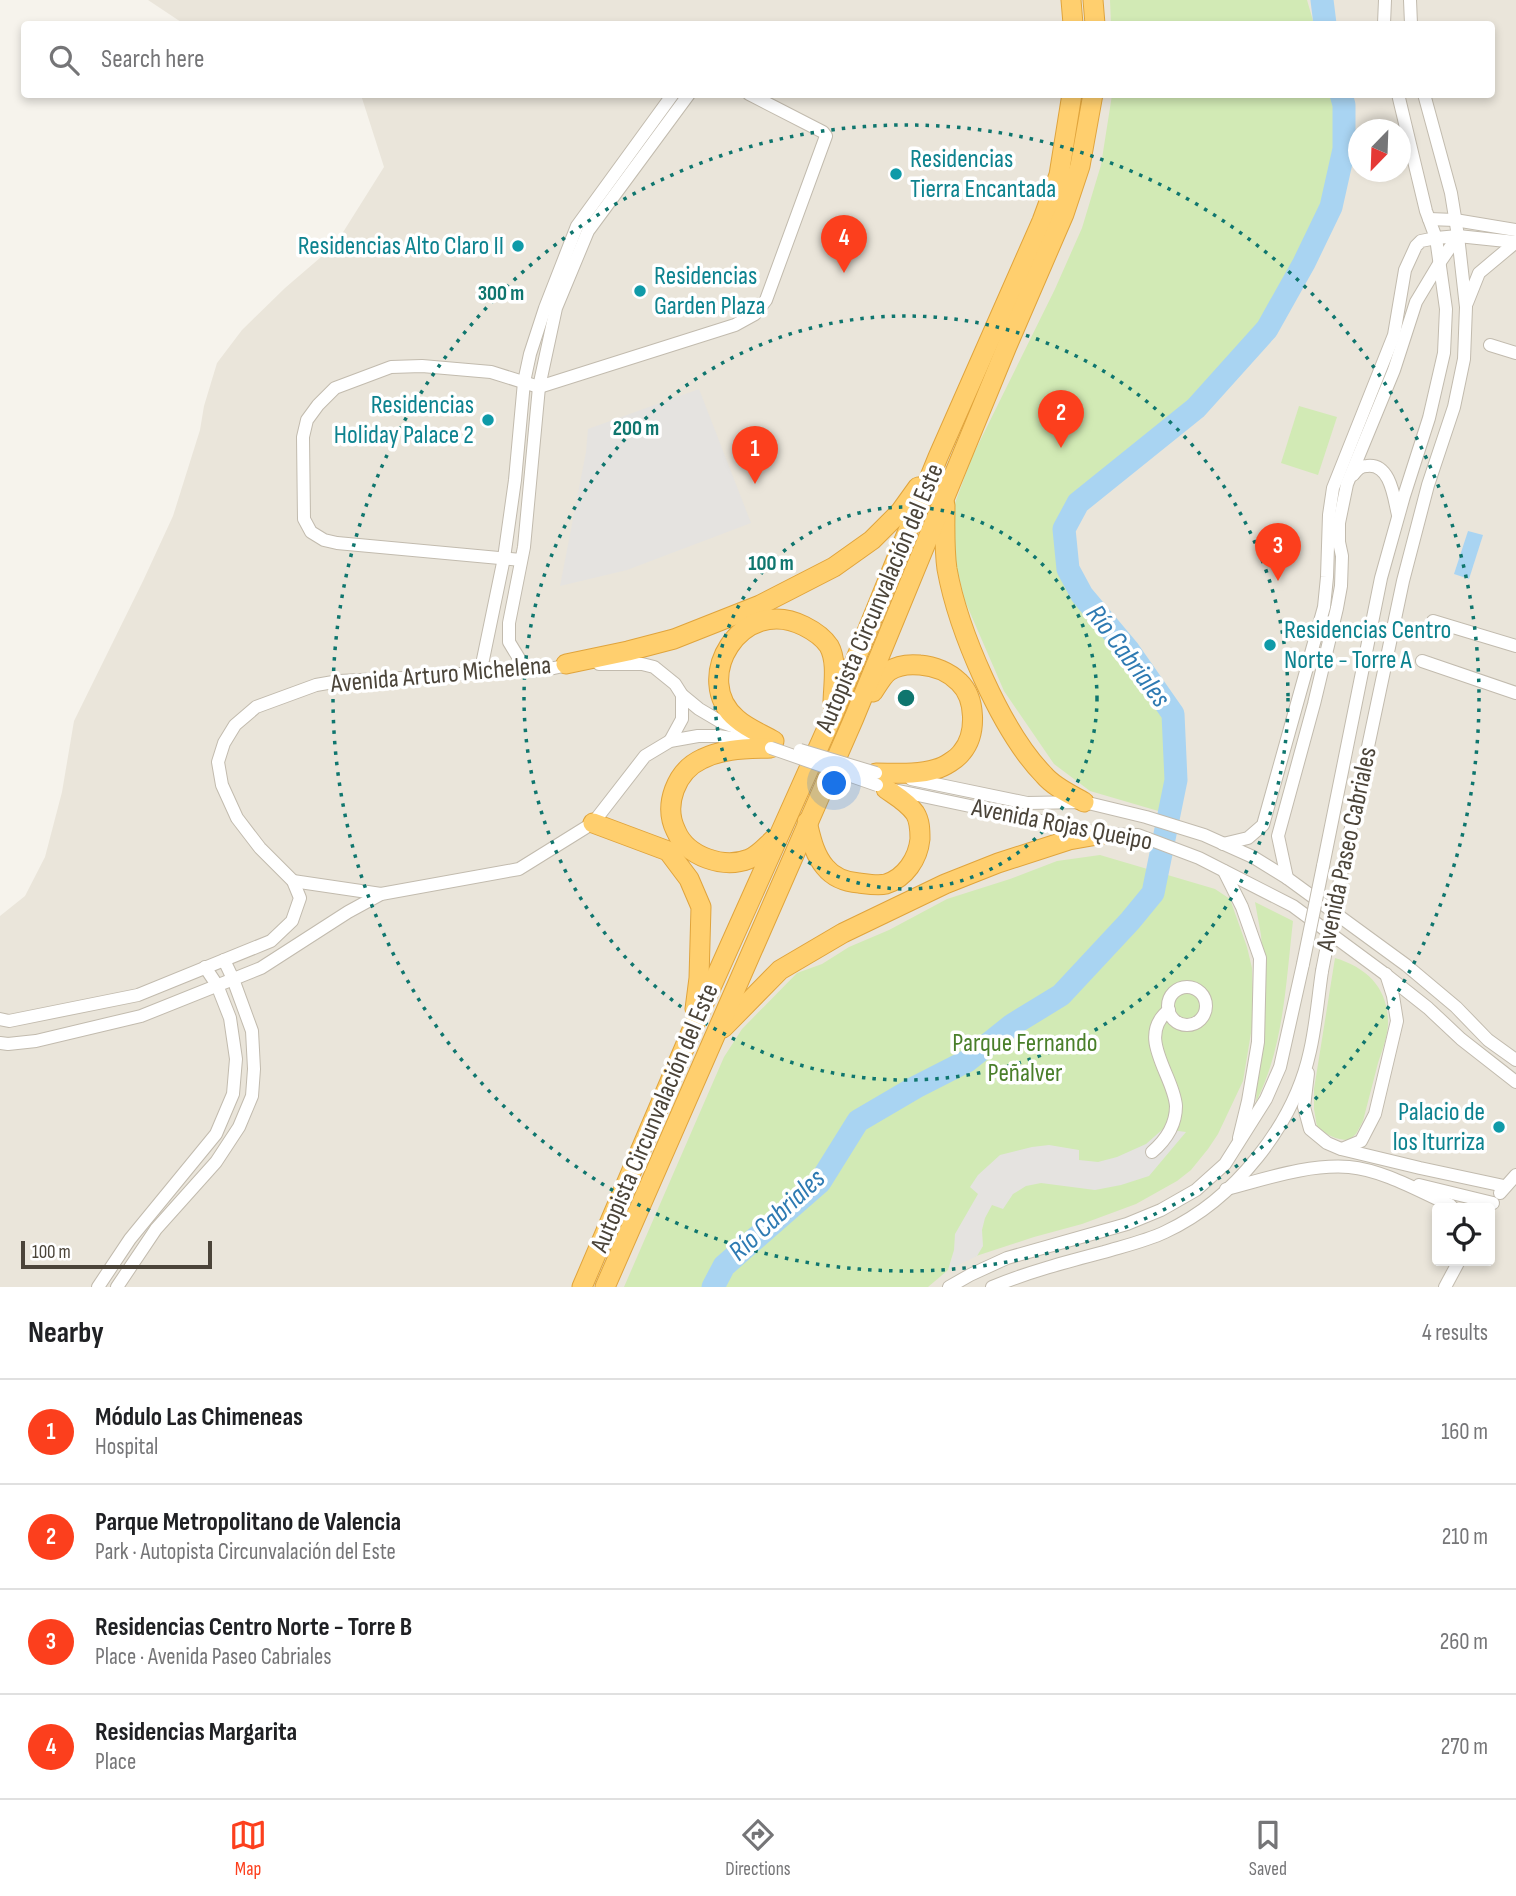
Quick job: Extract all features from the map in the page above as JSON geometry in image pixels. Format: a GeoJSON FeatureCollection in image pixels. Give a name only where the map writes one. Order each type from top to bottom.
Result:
{"type":"FeatureCollection","features":[{"type":"Feature","properties":{"kind":"highway"},"geometry":{"type":"LineString","coordinates":[[1071,0],[1073,21]]}},
{"type":"Feature","properties":{"kind":"highway"},"geometry":{"type":"LineString","coordinates":[[1093,0],[1095,21]]}},
{"type":"Feature","properties":{"kind":"highway","name":"Autopista Circunvalación del Este"},"geometry":{"type":"LineString","coordinates":[[582,1287],[692,1030],[833,715],[938,457],[1042,221],[1059,175],[1071,98]]}},
{"type":"Feature","properties":{"kind":"highway","name":"Autopista Circunvalación del Este"},"geometry":{"type":"LineString","coordinates":[[605,1287],[853,718],[1064,214],[1080,166],[1092,98]]}},
{"type":"Feature","properties":{"kind":"highway"},"geometry":{"type":"LineString","coordinates":[[566,664],[674,639],[760,605],[834,567],[872,540],[900,512],[938,457]]}},
{"type":"Feature","properties":{"kind":"highway"},"geometry":{"type":"LineString","coordinates":[[945,495],[947,568],[959,615],[992,694],[1008,726],[1045,777],[1084,802]]}},
{"type":"Feature","properties":{"kind":"highway"},"geometry":{"type":"LineString","coordinates":[[772,744],[736,718],[727,706],[718,681],[725,653],[734,639],[758,621],[784,619],[816,633],[829,646],[834,664],[833,715]]}},
{"type":"Feature","properties":{"kind":"highway"},"geometry":{"type":"LineString","coordinates":[[853,718],[888,671],[902,665],[935,667],[959,682],[970,699],[972,727],[969,741],[962,753],[936,769],[880,782]]}},
{"type":"Feature","properties":{"kind":"highway"},"geometry":{"type":"LineString","coordinates":[[772,744],[715,753],[688,768],[678,781],[672,799],[671,815],[676,832],[686,845],[719,862],[732,863],[752,858],[778,836]]}},
{"type":"Feature","properties":{"kind":"highway"},"geometry":{"type":"LineString","coordinates":[[807,822],[815,852],[834,876],[853,883],[884,884],[900,877],[915,859],[920,828],[916,815],[904,801],[880,782]]}},
{"type":"Feature","properties":{"kind":"highway"},"geometry":{"type":"LineString","coordinates":[[593,823],[668,851],[688,879],[701,907],[699,978],[692,1030]]}},
{"type":"Feature","properties":{"kind":"highway"},"geometry":{"type":"LineString","coordinates":[[713,1039],[780,970],[843,933],[945,884],[998,863],[1069,840],[1103,834]]}},
{"type":"Feature","properties":{"kind":"street"},"geometry":{"type":"LineString","coordinates":[[1384,21],[1385,0]]}},
{"type":"Feature","properties":{"kind":"street"},"geometry":{"type":"LineString","coordinates":[[1410,0],[1411,21]]}},
{"type":"Feature","properties":{"kind":"street"},"geometry":{"type":"LineString","coordinates":[[481,674],[503,558],[524,382],[545,308],[577,226],[670,98]]}},
{"type":"Feature","properties":{"kind":"street"},"geometry":{"type":"LineString","coordinates":[[526,670],[509,642],[509,623],[521,560],[539,387],[556,308],[589,231],[686,98]]}},
{"type":"Feature","properties":{"kind":"street"},"geometry":{"type":"LineString","coordinates":[[521,560],[337,543],[324,540],[311,532],[303,519],[303,437],[307,420],[335,388],[391,367],[422,366],[491,372],[539,387],[735,325],[755,314],[766,300],[826,136],[757,98]]}},
{"type":"Feature","properties":{"kind":"street","name":"Avenida Paseo Cabriales"},"geometry":{"type":"LineString","coordinates":[[949,1287],[1007,1258],[1127,1224],[1161,1210],[1196,1190],[1225,1164],[1266,1100],[1280,1067],[1381,578],[1429,418],[1444,353],[1446,309],[1436,238],[1399,98]]}},
{"type":"Feature","properties":{"kind":"street","name":"Avenida Paseo Cabriales"},"geometry":{"type":"LineString","coordinates":[[992,1287],[1164,1232],[1190,1218],[1226,1189],[1262,1152],[1278,1129],[1302,1077],[1310,1051],[1322,971],[1403,581],[1454,407],[1464,359],[1466,307],[1458,236],[1451,193],[1425,98]]}},
{"type":"Feature","properties":{"kind":"street"},"geometry":{"type":"LineString","coordinates":[[1429,219],[1455,220],[1516,230]]}},
{"type":"Feature","properties":{"kind":"street"},"geometry":{"type":"LineString","coordinates":[[1223,844],[1248,838],[1263,825],[1324,607],[1333,488],[1394,335],[1405,270],[1416,246],[1421,241],[1458,236],[1516,242]]}},
{"type":"Feature","properties":{"kind":"street","name":"Avenida Paseo Cabriales"},"geometry":{"type":"LineString","coordinates":[[1287,878],[1278,836],[1337,608],[1342,556],[1339,523],[1346,484],[1394,370],[1416,302],[1458,236]]}},
{"type":"Feature","properties":{"kind":"street"},"geometry":{"type":"LineString","coordinates":[[1466,307],[1479,273],[1516,242]]}},
{"type":"Feature","properties":{"kind":"street"},"geometry":{"type":"LineString","coordinates":[[1490,345],[1516,352]]}},
{"type":"Feature","properties":{"kind":"street"},"geometry":{"type":"LineString","coordinates":[[1346,484],[1357,469],[1363,466],[1382,470],[1389,481],[1398,515]]}},
{"type":"Feature","properties":{"kind":"street"},"geometry":{"type":"LineString","coordinates":[[1433,621],[1516,646]]}},
{"type":"Feature","properties":{"kind":"street"},"geometry":{"type":"LineString","coordinates":[[1422,661],[1516,693]]}},
{"type":"Feature","properties":{"kind":"street","name":"Avenida Arturo Michelena"},"geometry":{"type":"LineString","coordinates":[[293,881],[260,848],[237,818],[222,785],[218,762],[224,743],[235,724],[256,707],[316,685],[360,679],[554,668],[566,664],[642,664],[654,667],[676,684],[682,695]]}},
{"type":"Feature","properties":{"kind":"street"},"geometry":{"type":"LineString","coordinates":[[0,1043],[36,1041],[141,1016],[261,968],[381,894],[519,869],[593,823],[645,756],[670,741],[682,719],[682,695]]}},
{"type":"Feature","properties":{"kind":"street","name":"Avenida Rojas Queipo"},"geometry":{"type":"LineString","coordinates":[[682,695],[721,722],[772,744],[880,782],[1103,834],[1138,835],[1199,858],[1293,906],[1385,974],[1516,1082]]}},
{"type":"Feature","properties":{"kind":"street","name":"Avenida Rojas Queipo"},"geometry":{"type":"LineString","coordinates":[[670,741],[718,736],[772,744]]}},
{"type":"Feature","properties":{"kind":"street","name":"Avenida Rojas Queipo"},"geometry":{"type":"LineString","coordinates":[[880,782],[937,783],[1027,803],[1084,802],[1204,835],[1253,857],[1287,878],[1406,965],[1456,1007],[1488,1041],[1516,1060]]}},
{"type":"Feature","properties":{"kind":"street"},"geometry":{"type":"LineString","coordinates":[[1224,871],[1242,907],[1259,958],[1258,1042],[1237,1146]]}},
{"type":"Feature","properties":{"kind":"street"},"geometry":{"type":"LineString","coordinates":[[293,881],[381,894]]}},
{"type":"Feature","properties":{"kind":"street"},"geometry":{"type":"LineString","coordinates":[[0,1019],[9,1021],[138,995],[271,941],[292,921],[300,898],[293,881]]}},
{"type":"Feature","properties":{"kind":"street"},"geometry":{"type":"LineString","coordinates":[[117,1287],[156,1229],[216,1162],[239,1127],[252,1096],[252,1031],[223,960]]}},
{"type":"Feature","properties":{"kind":"street"},"geometry":{"type":"LineString","coordinates":[[97,1287],[130,1239],[216,1133],[233,1094],[236,1059],[230,1018],[217,985],[205,967]]}},
{"type":"Feature","properties":{"kind":"street"},"geometry":{"type":"LineString","coordinates":[[1341,1149],[1361,1141],[1375,1114],[1397,1021],[1393,996],[1385,974]]}},
{"type":"Feature","properties":{"kind":"street"},"geometry":{"type":"LineString","coordinates":[[1152,1153],[1164,1142],[1175,1115],[1176,1103],[1155,1044],[1158,1023],[1168,1010]]}},
{"type":"Feature","properties":{"kind":"street"},"geometry":{"type":"LineString","coordinates":[[1310,1051],[1304,1107],[1310,1129],[1327,1143],[1341,1149],[1504,1186]]}},
{"type":"Feature","properties":{"kind":"street"},"geometry":{"type":"LineString","coordinates":[[1226,1189],[1309,1168],[1350,1167],[1484,1203]]}},
{"type":"Feature","properties":{"kind":"street"},"geometry":{"type":"LineString","coordinates":[[1492,1203],[1516,1175]]}},
{"type":"Feature","properties":{"kind":"street"},"geometry":{"type":"LineString","coordinates":[[1395,1179],[1442,1203]]}},
{"type":"Feature","properties":{"kind":"street"},"geometry":{"type":"LineString","coordinates":[[1445,1287],[1456,1266]]}},
{"type":"Feature","properties":{"kind":"shaded area"},"geometry":{"type":"Polygon","coordinates":[[[148,0],[1516,0],[1516,1287],[0,1287],[0,916],[25,896],[45,857],[62,792],[74,721],[173,516],[200,430],[217,363],[242,330],[335,245],[384,167],[362,98],[1495,98],[1495,21],[180,21],[148,0]]]}},
{"type":"Feature","properties":{"kind":"shaded area"},"geometry":{"type":"Polygon","coordinates":[[[699,389],[751,523],[627,570],[560,586],[588,429],[699,389]]]}},
{"type":"Feature","properties":{"kind":"shaded area"},"geometry":{"type":"Polygon","coordinates":[[[1163,1129],[1186,1132],[1149,1176],[1095,1190],[1041,1183],[1026,1186],[1013,1194],[1003,1209],[992,1205],[985,1218],[982,1230],[983,1246],[977,1256],[948,1270],[955,1234],[978,1194],[970,1187],[978,1175],[1000,1155],[1049,1145],[1079,1150],[1079,1160],[1098,1162],[1146,1144],[1163,1129]]]}},
{"type":"Feature","properties":{"kind":"green space"},"geometry":{"type":"Polygon","coordinates":[[[1110,0],[1307,0],[1313,21],[1111,21],[1110,0]]]}},
{"type":"Feature","properties":{"kind":"green space"},"geometry":{"type":"Polygon","coordinates":[[[1112,98],[1337,98],[1340,107],[1341,148],[1336,187],[1322,229],[1295,283],[1256,344],[1218,392],[1089,490],[1070,514],[1061,558],[1078,603],[1176,721],[1176,795],[1172,815],[1090,791],[1054,764],[1004,691],[965,601],[955,561],[955,503],[972,457],[1082,228],[1101,165],[1112,98]]]}},
{"type":"Feature","properties":{"kind":"green space"},"geometry":{"type":"Polygon","coordinates":[[[1299,406],[1337,417],[1318,475],[1281,463],[1299,406]]]}},
{"type":"Feature","properties":{"kind":"green space","name":"Parque Fernando Peñalver"},"geometry":{"type":"Polygon","coordinates":[[[1100,855],[1215,889],[1230,899],[1247,947],[1252,968],[1253,1021],[1243,1081],[1218,1134],[1191,1170],[1136,1204],[1082,1224],[970,1258],[948,1270],[928,1287],[624,1287],[724,1057],[742,1029],[797,973],[822,964],[849,947],[889,930],[947,899],[1057,861],[1100,855]]]}},
{"type":"Feature","properties":{"kind":"green space"},"geometry":{"type":"Polygon","coordinates":[[[1255,902],[1293,921],[1278,1036],[1273,1059],[1256,1102],[1263,963],[1255,902]]]}},
{"type":"Feature","properties":{"kind":"green space"},"geometry":{"type":"Polygon","coordinates":[[[1335,958],[1367,974],[1374,982],[1385,1001],[1388,1025],[1363,1121],[1349,1140],[1332,1136],[1317,1127],[1314,1109],[1314,1089],[1335,958]]]}},
{"type":"Feature","properties":{"kind":"water"},"geometry":{"type":"Polygon","coordinates":[[[1468,531],[1483,535],[1469,579],[1454,574],[1468,531]]]}},
{"type":"Feature","properties":{"kind":"waterway","name":"Río Cabriales"},"geometry":{"type":"LineString","coordinates":[[1322,0],[1325,21]]}},
{"type":"Feature","properties":{"kind":"waterway","name":"Río Cabriales"},"geometry":{"type":"LineString","coordinates":[[713,1287],[724,1266],[820,1182],[858,1121],[967,1061],[1012,1025],[1061,995],[1153,893],[1176,780],[1173,714],[1129,651],[1082,595],[1068,569],[1064,529],[1078,503],[1196,408],[1267,329],[1304,263],[1331,207],[1344,149],[1342,98]]}},
{"type":"Feature","properties":{"kind":"place","name":"Residencias Tierra Encantada"},"geometry":{"type":"Point","coordinates":[896,174]}},
{"type":"Feature","properties":{"kind":"place","name":"Residencias Alto Claro II"},"geometry":{"type":"Point","coordinates":[518,246]}},
{"type":"Feature","properties":{"kind":"place","name":"Residencias Margarita"},"geometry":{"type":"Point","coordinates":[844,273]}},
{"type":"Feature","properties":{"kind":"place","name":"Residencias Garden Plaza"},"geometry":{"type":"Point","coordinates":[640,291]}},
{"type":"Feature","properties":{"kind":"place","name":"Residencias Holiday Palace 2"},"geometry":{"type":"Point","coordinates":[488,420]}},
{"type":"Feature","properties":{"kind":"place","name":"Parque Metropolitano de Valencia"},"geometry":{"type":"Point","coordinates":[1061,448]}},
{"type":"Feature","properties":{"kind":"place","name":"Módulo Las Chimeneas"},"geometry":{"type":"Point","coordinates":[755,484]}},
{"type":"Feature","properties":{"kind":"place","name":"Residencias Centro Norte - Torre B"},"geometry":{"type":"Point","coordinates":[1278,581]}},
{"type":"Feature","properties":{"kind":"place","name":"Residencias Centro Norte - Torre A"},"geometry":{"type":"Point","coordinates":[1270,645]}},
{"type":"Feature","properties":{"kind":"place","name":"Palacio de los Iturriza"},"geometry":{"type":"Point","coordinates":[1499,1127]}}]}
